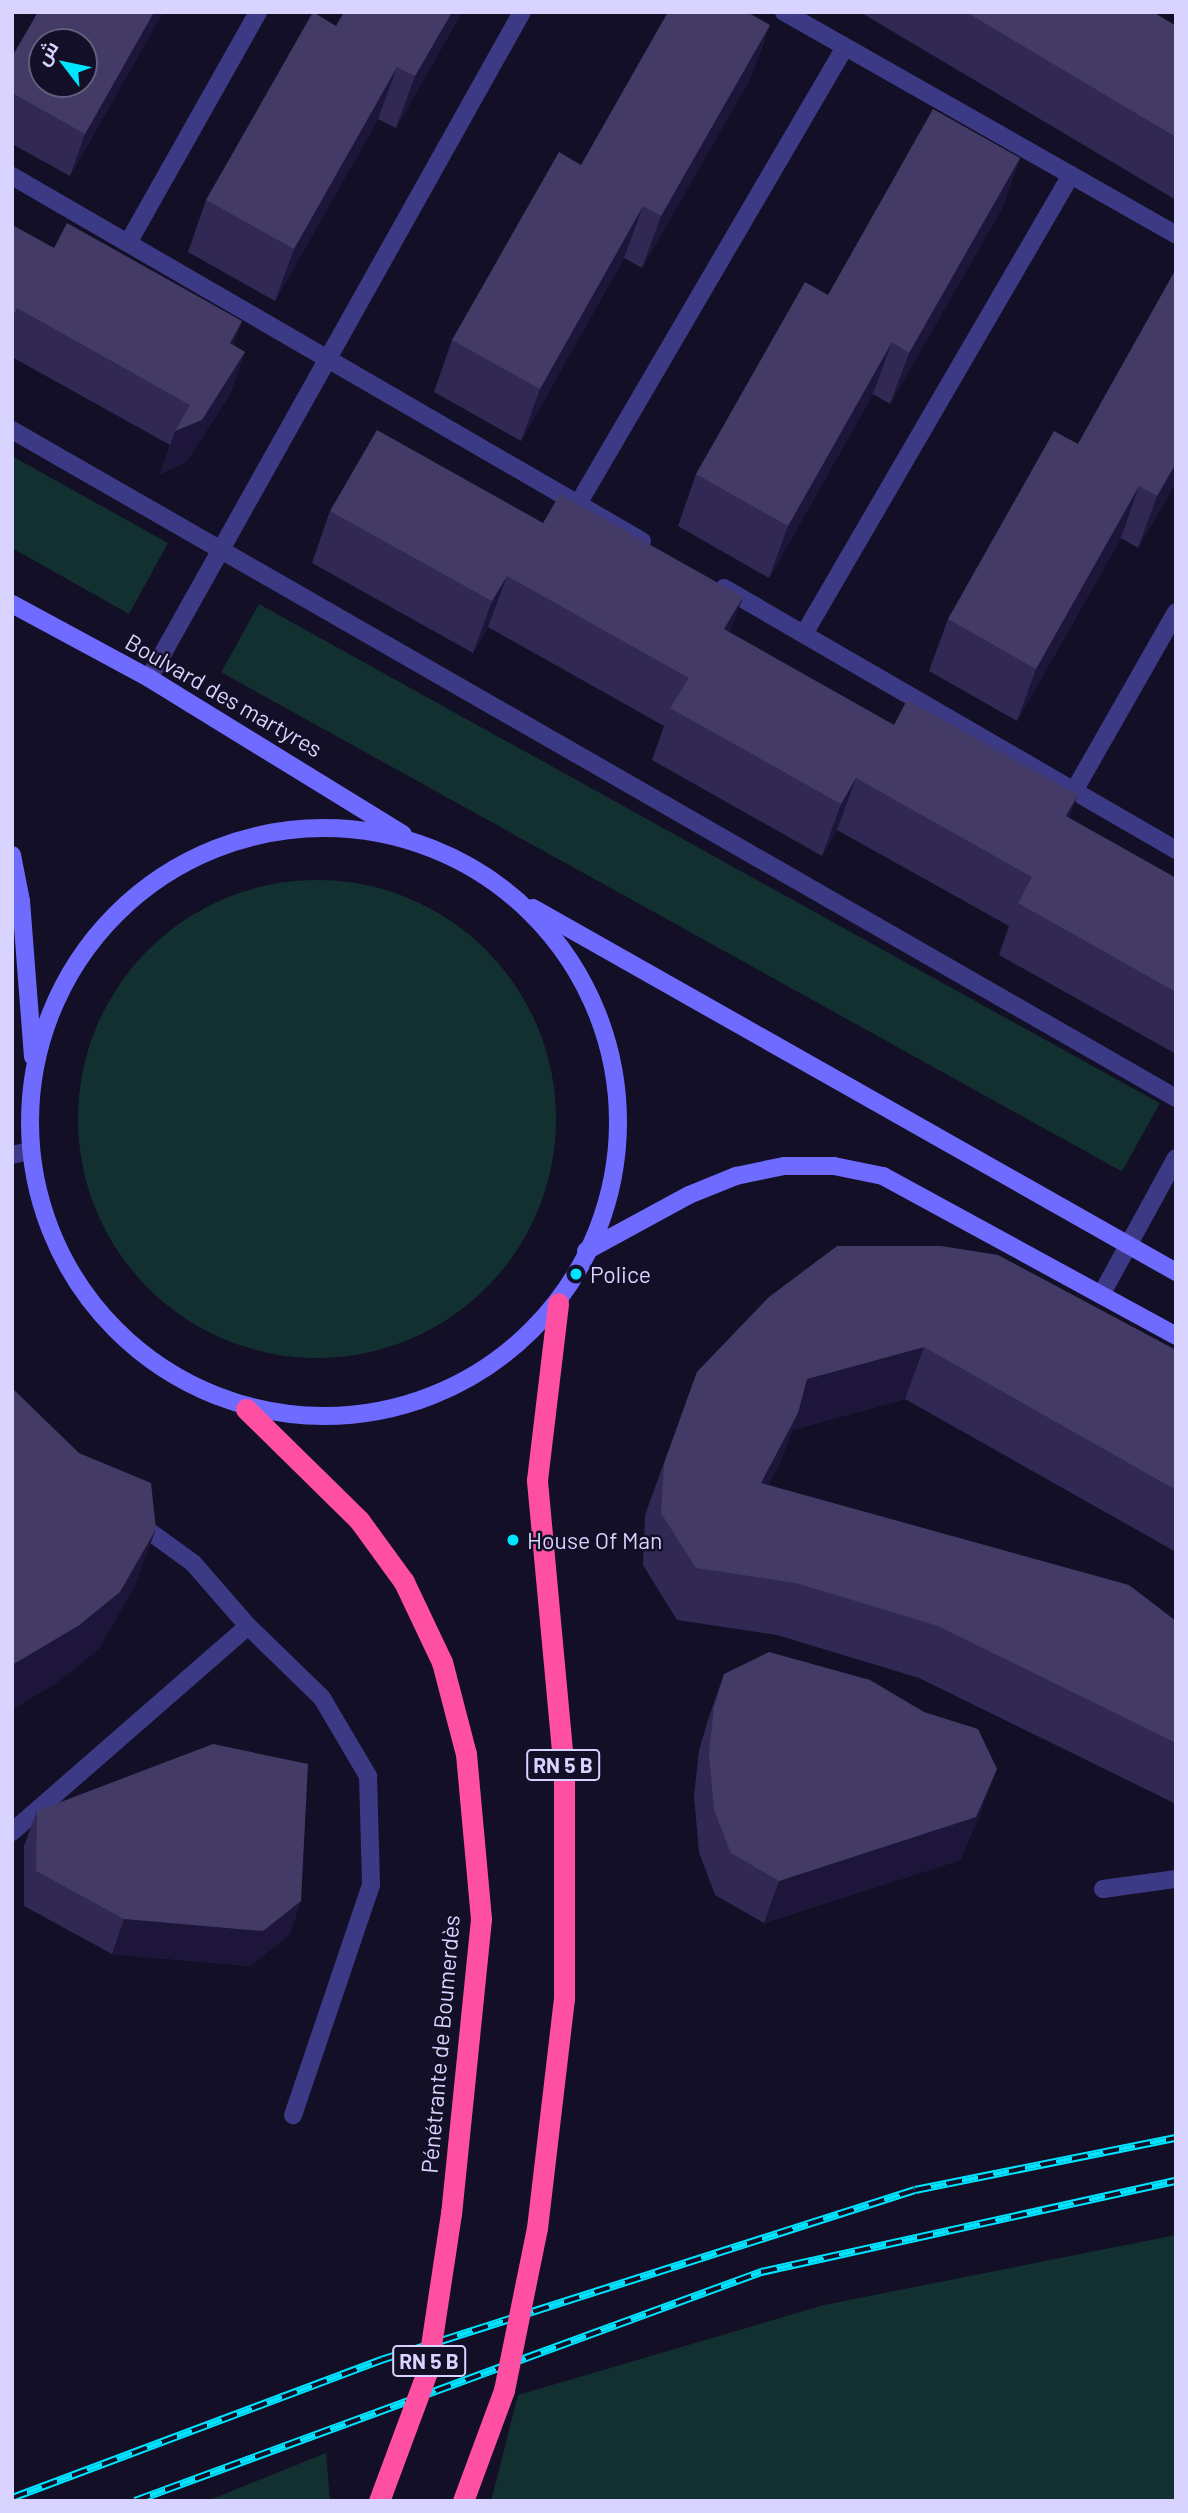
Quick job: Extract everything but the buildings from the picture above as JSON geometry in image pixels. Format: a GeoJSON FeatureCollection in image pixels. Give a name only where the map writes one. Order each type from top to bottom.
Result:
{"type":"FeatureCollection","features":[{"type":"Feature","properties":{"kind":"highway","name":"RN 5 B"},"geometry":{"type":"LineString","coordinates":[[463,2501],[504,2390],[537,2228],[564,2000],[564,1772],[537,1480],[558,1303]]}},
{"type":"Feature","properties":{"kind":"highway","name":"Pénétrante de Boumerdès"},"geometry":{"type":"LineString","coordinates":[[246,1409],[359,1520],[404,1581],[442,1662],[466,1754],[481,1919],[450,2213],[427,2372],[379,2501]]}},
{"type":"Feature","properties":{"kind":"main road","name":"Boulvard des martyres"},"geometry":{"type":"LineString","coordinates":[[12,604],[149,678],[406,836]]}},
{"type":"Feature","properties":{"kind":"main road"},"geometry":{"type":"LineString","coordinates":[[12,855],[21,901],[33,1061],[20,1153],[50,1238],[97,1314],[165,1372],[246,1409],[333,1418],[417,1403],[495,1363],[558,1303],[603,1218],[620,1124],[606,1030],[562,944],[494,877],[406,836],[309,825],[215,846],[131,896],[68,971],[33,1061]]}},
{"type":"Feature","properties":{"kind":"main road"},"geometry":{"type":"LineString","coordinates":[[517,900],[631,960],[1129,1249],[1176,1272]]}},
{"type":"Feature","properties":{"kind":"main road"},"geometry":{"type":"LineString","coordinates":[[586,1251],[689,1195],[736,1176],[784,1166],[834,1166],[883,1175],[1176,1336]]}},
{"type":"Feature","properties":{"kind":"street"},"geometry":{"type":"LineString","coordinates":[[128,243],[258,12]]}},
{"type":"Feature","properties":{"kind":"street"},"geometry":{"type":"LineString","coordinates":[[149,678],[522,12]]}},
{"type":"Feature","properties":{"kind":"street"},"geometry":{"type":"LineString","coordinates":[[784,12],[1176,235]]}},
{"type":"Feature","properties":{"kind":"street"},"geometry":{"type":"LineString","coordinates":[[578,504],[845,47]]}},
{"type":"Feature","properties":{"kind":"street"},"geometry":{"type":"LineString","coordinates":[[804,634],[1071,175]]}},
{"type":"Feature","properties":{"kind":"street"},"geometry":{"type":"LineString","coordinates":[[12,176],[662,552]]}},
{"type":"Feature","properties":{"kind":"street"},"geometry":{"type":"LineString","coordinates":[[12,430],[223,548],[1176,1098]]}},
{"type":"Feature","properties":{"kind":"street"},"geometry":{"type":"LineString","coordinates":[[709,579],[1176,850]]}},
{"type":"Feature","properties":{"kind":"street"},"geometry":{"type":"LineString","coordinates":[[1074,791],[1176,612]]}},
{"type":"Feature","properties":{"kind":"street"},"geometry":{"type":"LineString","coordinates":[[1101,1295],[1129,1249],[1176,1158]]}},
{"type":"Feature","properties":{"kind":"street"},"geometry":{"type":"LineString","coordinates":[[118,1508],[192,1563],[248,1626],[322,1698],[368,1776],[371,1885],[293,2115]]}},
{"type":"Feature","properties":{"kind":"street"},"geometry":{"type":"LineString","coordinates":[[12,1832],[248,1626]]}},
{"type":"Feature","properties":{"kind":"street"},"geometry":{"type":"LineString","coordinates":[[1103,1889],[1176,1879]]}},
{"type":"Feature","properties":{"kind":"green space"},"geometry":{"type":"Polygon","coordinates":[[[12,456],[168,543],[129,614],[12,548],[12,456]]]}},
{"type":"Feature","properties":{"kind":"green space"},"geometry":{"type":"Polygon","coordinates":[[[259,604],[1160,1103],[1122,1172],[221,672],[259,604]]]}},
{"type":"Feature","properties":{"kind":"green space"},"geometry":{"type":"Polygon","coordinates":[[[317,880],[364,885],[408,898],[450,920],[486,950],[516,986],[538,1028],[551,1072],[556,1119],[551,1166],[538,1210],[516,1252],[486,1288],[450,1318],[408,1340],[364,1353],[317,1358],[270,1353],[226,1340],[184,1318],[148,1288],[118,1252],[96,1210],[83,1166],[78,1119],[83,1072],[96,1028],[118,986],[148,950],[184,920],[226,898],[270,885],[317,880]]]}},
{"type":"Feature","properties":{"kind":"green space"},"geometry":{"type":"Polygon","coordinates":[[[1176,2235],[1176,2501],[491,2501],[518,2395],[824,2305],[1176,2235]]]}},
{"type":"Feature","properties":{"kind":"green space"},"geometry":{"type":"Polygon","coordinates":[[[326,2453],[330,2501],[207,2501],[326,2453]]]}},
{"type":"Feature","properties":{"kind":"railway"},"geometry":{"type":"LineString","coordinates":[[12,2498],[381,2360],[915,2190],[1176,2138]]}},
{"type":"Feature","properties":{"kind":"railway"},"geometry":{"type":"LineString","coordinates":[[135,2501],[761,2272],[1176,2181]]}},
{"type":"Feature","properties":{"kind":"place","name":"Police"},"geometry":{"type":"Point","coordinates":[576,1274]}},
{"type":"Feature","properties":{"kind":"place","name":"House Of Man"},"geometry":{"type":"Point","coordinates":[513,1540]}}]}
